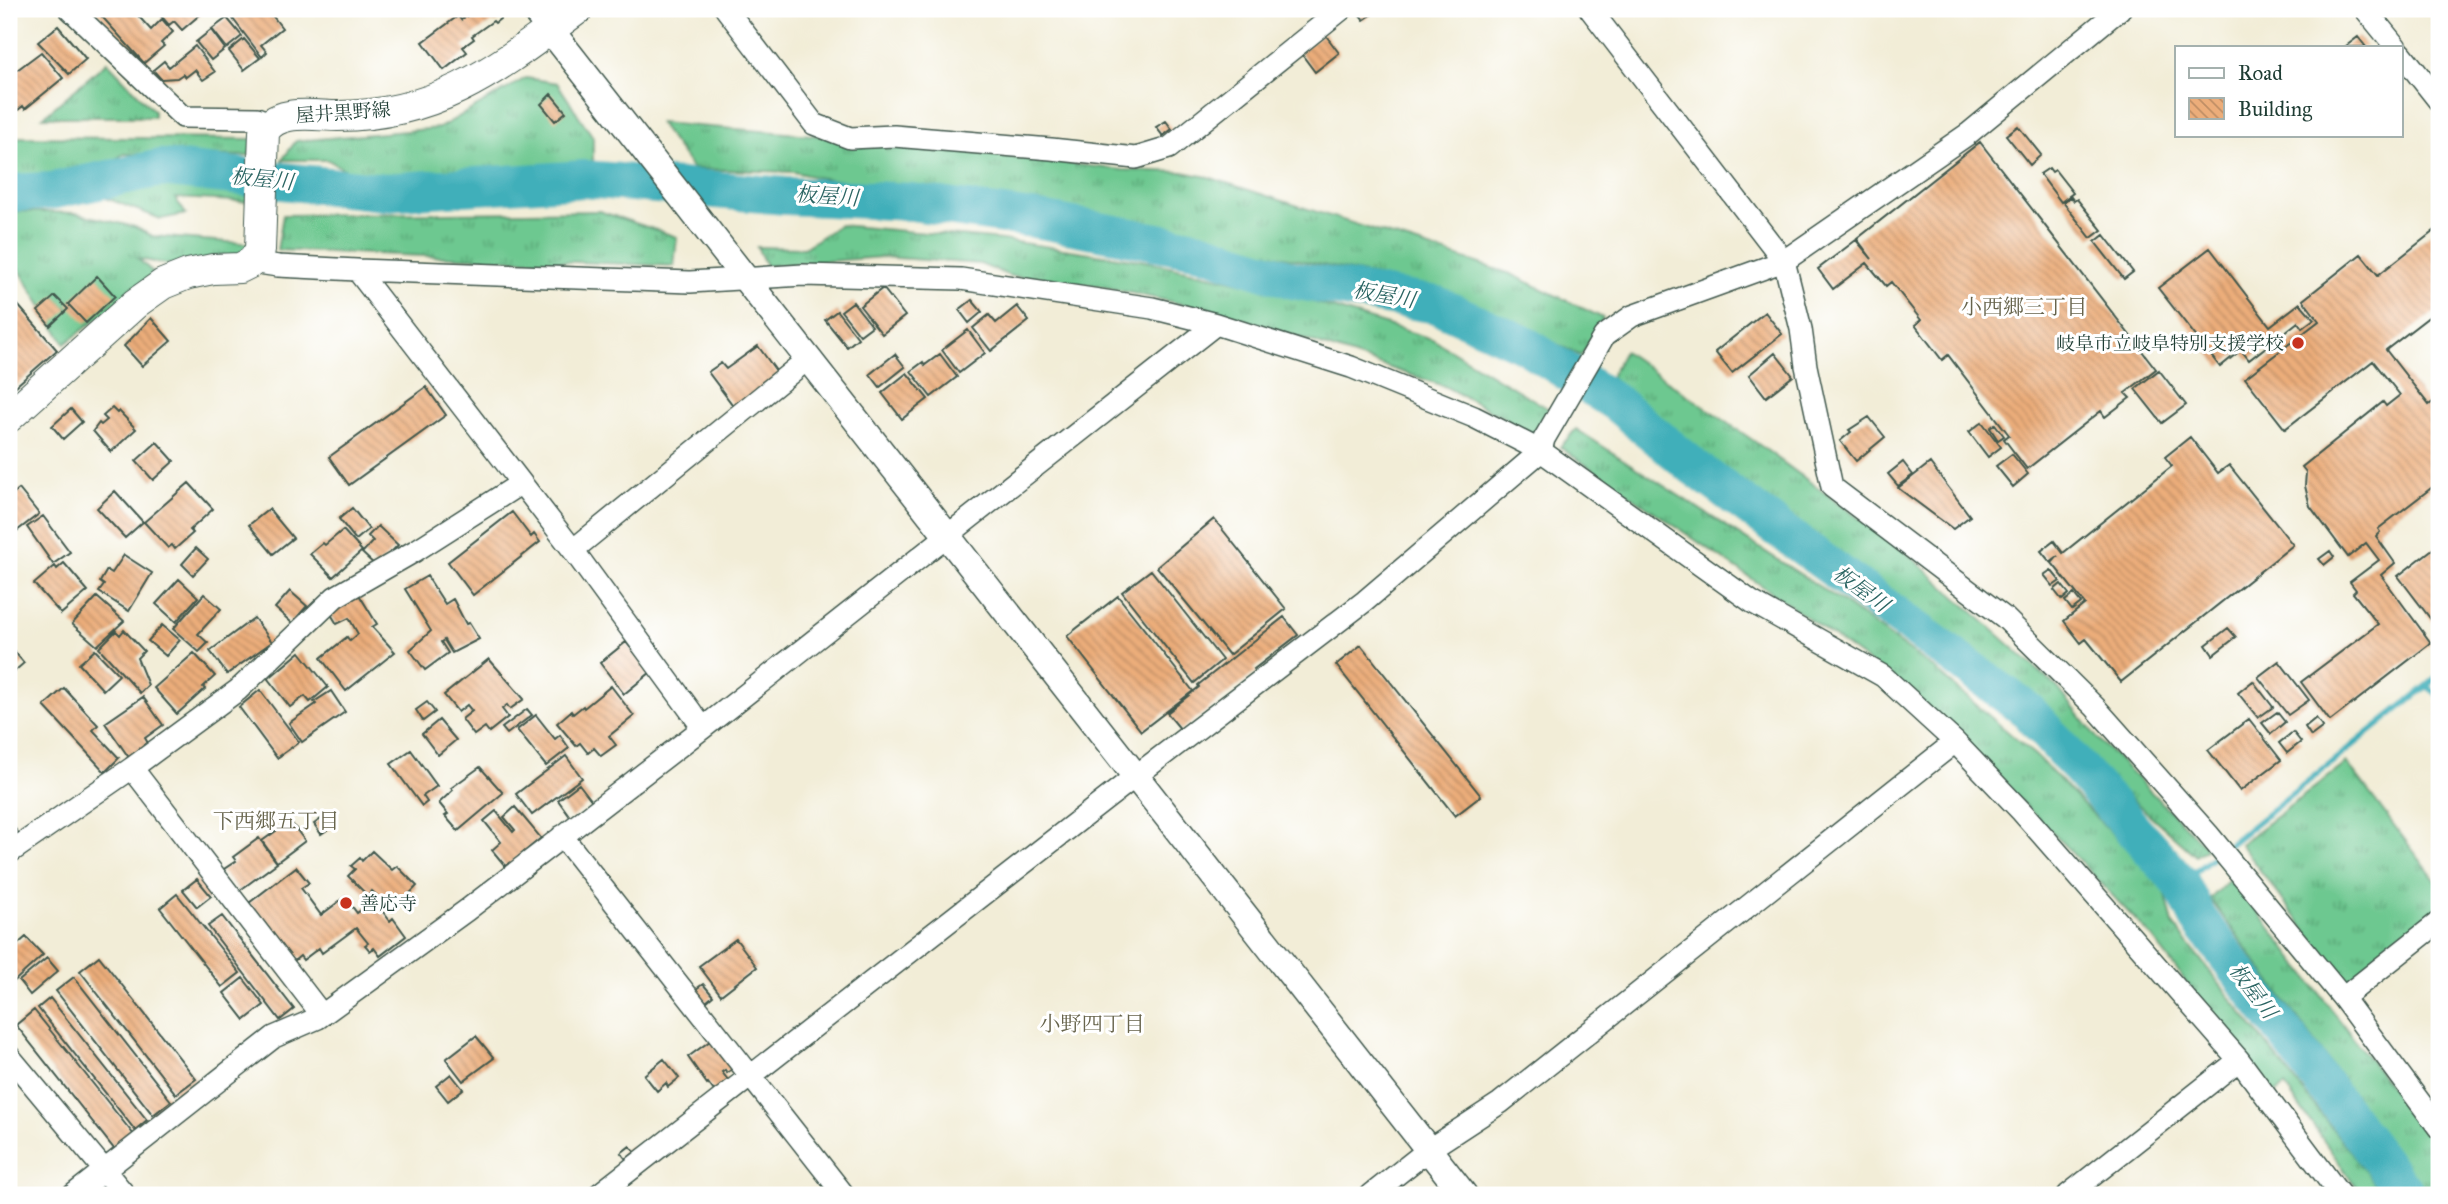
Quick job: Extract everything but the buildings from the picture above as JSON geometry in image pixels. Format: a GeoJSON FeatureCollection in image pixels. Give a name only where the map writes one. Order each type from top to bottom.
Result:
{"type":"FeatureCollection","features":[{"type":"Feature","properties":{"kind":"main road","name":"屋井黒野線"},"geometry":{"type":"LineString","coordinates":[[267,127],[282,116],[351,116],[415,107],[456,90],[512,59],[542,19],[578,9]]}},
{"type":"Feature","properties":{"kind":"main road"},"geometry":{"type":"LineString","coordinates":[[9,417],[136,303],[163,284],[188,274],[213,269],[240,268],[256,256],[267,127]]}},
{"type":"Feature","properties":{"kind":"street"},"geometry":{"type":"LineString","coordinates":[[70,9],[183,117],[257,117],[267,127]]}},
{"type":"Feature","properties":{"kind":"street"},"geometry":{"type":"LineString","coordinates":[[726,9],[814,124],[850,138],[894,136],[1136,158],[1169,148],[1342,9]]}},
{"type":"Feature","properties":{"kind":"street"},"geometry":{"type":"LineString","coordinates":[[1590,9],[1784,261],[1801,329],[1806,366],[1832,487],[2005,618],[2095,707],[2208,834],[2343,998],[2439,1128]]}},
{"type":"Feature","properties":{"kind":"street"},"geometry":{"type":"LineString","coordinates":[[598,1195],[1365,601],[1542,445],[1604,336],[1632,316],[1784,261],[1968,134],[2120,9]]}},
{"type":"Feature","properties":{"kind":"street"},"geometry":{"type":"LineString","coordinates":[[2365,9],[2395,46]]}},
{"type":"Feature","properties":{"kind":"street"},"geometry":{"type":"LineString","coordinates":[[542,19],[1464,1195]]}},
{"type":"Feature","properties":{"kind":"street"},"geometry":{"type":"LineString","coordinates":[[2402,54],[2439,101]]}},
{"type":"Feature","properties":{"kind":"street"},"geometry":{"type":"LineString","coordinates":[[256,256],[278,266],[690,282],[740,274],[961,279],[1152,308],[1216,324],[1351,368],[1542,445],[1752,602],[1883,676],[1955,742],[2022,812],[2239,1060],[2340,1195]]}},
{"type":"Feature","properties":{"kind":"street"},"geometry":{"type":"LineString","coordinates":[[357,270],[573,550],[703,728]]}},
{"type":"Feature","properties":{"kind":"street"},"geometry":{"type":"LineString","coordinates":[[73,1195],[274,1037],[322,1015],[467,910],[1216,324]]}},
{"type":"Feature","properties":{"kind":"street"},"geometry":{"type":"LineString","coordinates":[[573,550],[809,358]]}},
{"type":"Feature","properties":{"kind":"street"},"geometry":{"type":"LineString","coordinates":[[9,853],[238,690],[335,597],[415,551],[520,484]]}},
{"type":"Feature","properties":{"kind":"street"},"geometry":{"type":"LineString","coordinates":[[1371,1195],[1428,1150],[1500,1102],[1955,742]]}},
{"type":"Feature","properties":{"kind":"street"},"geometry":{"type":"LineString","coordinates":[[132,768],[322,1015]]}},
{"type":"Feature","properties":{"kind":"street"},"geometry":{"type":"LineString","coordinates":[[562,836],[844,1195]]}},
{"type":"Feature","properties":{"kind":"street"},"geometry":{"type":"LineString","coordinates":[[2343,998],[2439,922]]}},
{"type":"Feature","properties":{"kind":"street"},"geometry":{"type":"LineString","coordinates":[[9,1056],[125,1195]]}},
{"type":"Feature","properties":{"kind":"street"},"geometry":{"type":"LineString","coordinates":[[2068,1195],[2239,1060]]}},
{"type":"Feature","properties":{"kind":"green space"},"geometry":{"type":"Polygon","coordinates":[[[107,62],[154,111],[154,117],[43,117],[107,62]]]}},
{"type":"Feature","properties":{"kind":"green space"},"geometry":{"type":"Polygon","coordinates":[[[526,78],[557,83],[593,137],[593,161],[562,171],[384,192],[328,160],[282,160],[296,141],[439,128],[526,78]]]}},
{"type":"Feature","properties":{"kind":"green space"},"geometry":{"type":"Polygon","coordinates":[[[659,123],[850,138],[1123,170],[1183,172],[1208,177],[1511,274],[1603,318],[1581,356],[1465,299],[1390,279],[1245,249],[1144,224],[794,172],[693,169],[659,123]]]}},
{"type":"Feature","properties":{"kind":"green space"},"geometry":{"type":"Polygon","coordinates":[[[9,137],[253,139],[249,156],[124,154],[85,177],[29,192],[9,189],[9,137]]]}},
{"type":"Feature","properties":{"kind":"green space"},"geometry":{"type":"Polygon","coordinates":[[[161,168],[223,182],[256,202],[175,198],[186,214],[161,219],[103,197],[101,181],[161,168]]]}},
{"type":"Feature","properties":{"kind":"green space"},"geometry":{"type":"Polygon","coordinates":[[[9,211],[76,213],[135,227],[152,236],[254,244],[215,273],[138,259],[155,274],[65,344],[9,257],[9,211]]]}},
{"type":"Feature","properties":{"kind":"green space"},"geometry":{"type":"Polygon","coordinates":[[[599,211],[677,237],[674,266],[277,250],[283,215],[599,211]]]}},
{"type":"Feature","properties":{"kind":"green space"},"geometry":{"type":"Polygon","coordinates":[[[839,225],[1002,240],[1145,261],[1272,289],[1432,339],[1549,409],[1533,437],[1505,418],[1444,386],[1231,315],[1100,286],[1010,276],[980,264],[882,257],[766,266],[757,247],[804,248],[839,225]]]}},
{"type":"Feature","properties":{"kind":"green space"},"geometry":{"type":"Polygon","coordinates":[[[1624,351],[1754,441],[1908,554],[2058,688],[2098,739],[2207,848],[2196,856],[1913,606],[1772,511],[1610,377],[1624,351]]]}},
{"type":"Feature","properties":{"kind":"green space"},"geometry":{"type":"Polygon","coordinates":[[[1576,429],[1840,600],[1932,667],[2036,756],[2164,886],[2173,924],[2384,1195],[2362,1195],[2285,1086],[2273,1095],[2150,935],[2051,831],[1908,691],[1784,601],[1560,447],[1576,429]]]}},
{"type":"Feature","properties":{"kind":"green space"},"geometry":{"type":"Polygon","coordinates":[[[2347,763],[2439,885],[2439,913],[2346,983],[2240,844],[2347,763]]]}},
{"type":"Feature","properties":{"kind":"green space"},"geometry":{"type":"Polygon","coordinates":[[[2232,877],[2439,1152],[2439,1195],[2427,1195],[2210,899],[2232,877]]]}},
{"type":"Feature","properties":{"kind":"waterway","name":"板屋川"},"geometry":{"type":"LineString","coordinates":[[9,193],[51,191],[161,168],[384,192],[585,179],[786,196],[911,202],[1046,221],[1200,250],[1293,280],[1437,305],[1525,345],[1616,403],[1695,468],[2028,711],[2181,883],[2198,918],[2407,1195]]}},
{"type":"Feature","properties":{"kind":"waterway"},"geometry":{"type":"LineString","coordinates":[[2427,686],[2439,676]]}},
{"type":"Feature","properties":{"kind":"waterway"},"geometry":{"type":"LineString","coordinates":[[2181,883],[2427,686],[2439,695]]}},
{"type":"Feature","properties":{"kind":"place","name":"岐阜市立岐阜特別支援学校"},"geometry":{"type":"Point","coordinates":[2298,343]}},
{"type":"Feature","properties":{"kind":"place","name":"善応寺"},"geometry":{"type":"Point","coordinates":[346,903]}},
{"type":"Feature","properties":{"kind":"district","name":"小西郷三丁目"},"geometry":{"type":"Point","coordinates":[2024,307]}},
{"type":"Feature","properties":{"kind":"district","name":"下西郷五丁目"},"geometry":{"type":"Point","coordinates":[276,821]}},
{"type":"Feature","properties":{"kind":"district","name":"小野四丁目"},"geometry":{"type":"Point","coordinates":[1092,1024]}}]}
